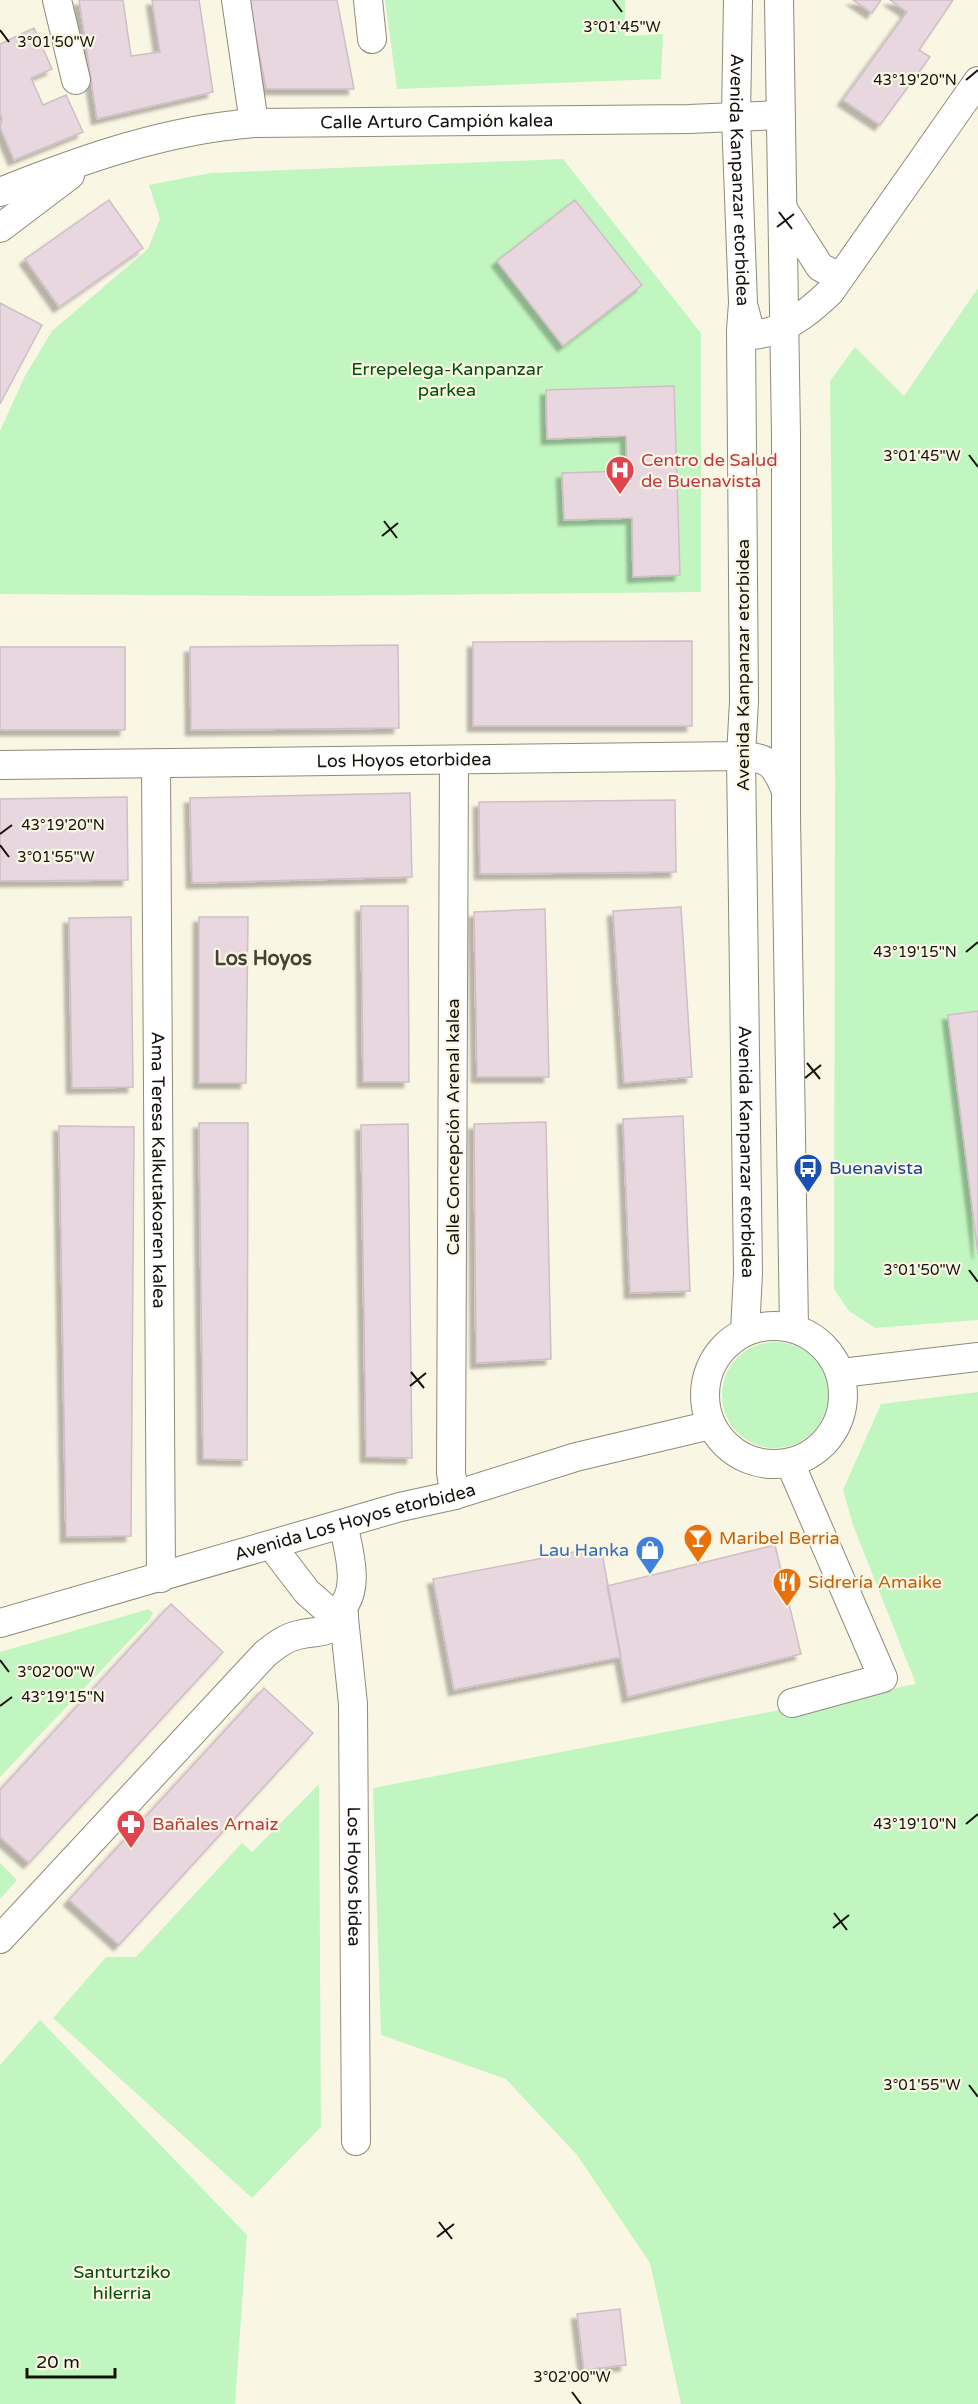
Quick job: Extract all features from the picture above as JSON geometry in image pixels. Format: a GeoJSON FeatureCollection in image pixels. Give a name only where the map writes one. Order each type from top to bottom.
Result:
{"type":"FeatureCollection","features":[{"type":"Feature","properties":{"kind":"street"},"geometry":{"type":"LineString","coordinates":[[57,0],[76,80]]}},
{"type":"Feature","properties":{"kind":"street"},"geometry":{"type":"LineString","coordinates":[[236,0],[255,123]]}},
{"type":"Feature","properties":{"kind":"street"},"geometry":{"type":"LineString","coordinates":[[368,0],[372,39]]}},
{"type":"Feature","properties":{"kind":"street","name":"Avenida Kanpanzar etorbidea"},"geometry":{"type":"LineString","coordinates":[[738,0],[736,117],[743,303],[741,342],[744,701],[741,756],[748,1273],[745,1331]]}},
{"type":"Feature","properties":{"kind":"street"},"geometry":{"type":"LineString","coordinates":[[779,0],[784,325],[786,793],[794,1328]]}},
{"type":"Feature","properties":{"kind":"street"},"geometry":{"type":"LineString","coordinates":[[743,303],[751,335],[764,334],[803,317],[830,292],[978,81]]}},
{"type":"Feature","properties":{"kind":"street","name":"Calle Arturo Campión kalea"},"geometry":{"type":"LineString","coordinates":[[1,190],[96,156],[207,126],[255,123],[780,115]]}},
{"type":"Feature","properties":{"kind":"street","name":"Calle Arturo Campión kalea"},"geometry":{"type":"LineString","coordinates":[[0,228],[96,156]]}},
{"type":"Feature","properties":{"kind":"street"},"geometry":{"type":"LineString","coordinates":[[782,206],[820,267],[840,276]]}},
{"type":"Feature","properties":{"kind":"street","name":"Los Hoyos etorbidea"},"geometry":{"type":"LineString","coordinates":[[0,765],[741,756],[763,758],[778,770],[786,793]]}},
{"type":"Feature","properties":{"kind":"street","name":"Calle Concepción Arenal kalea"},"geometry":{"type":"LineString","coordinates":[[454,760],[451,1473],[455,1495]]}},
{"type":"Feature","properties":{"kind":"street","name":"Ama Teresa Kalkutakoaren kalea"},"geometry":{"type":"LineString","coordinates":[[156,764],[161,1578]]}},
{"type":"Feature","properties":{"kind":"street"},"geometry":{"type":"LineString","coordinates":[[761,1326],[794,1328],[815,1338],[831,1355],[841,1375],[844,1398],[839,1419],[828,1439],[811,1454],[790,1463],[771,1465],[753,1461],[735,1454],[721,1441],[711,1425],[704,1404],[705,1382],[713,1361],[727,1343],[745,1331],[761,1326]]}},
{"type":"Feature","properties":{"kind":"street"},"geometry":{"type":"LineString","coordinates":[[841,1375],[850,1372],[978,1357]]}},
{"type":"Feature","properties":{"kind":"street","name":"Avenida Los Hoyos etorbidea"},"geometry":{"type":"LineString","coordinates":[[0,1623],[343,1524],[455,1495],[576,1457],[711,1425]]}},
{"type":"Feature","properties":{"kind":"street"},"geometry":{"type":"LineString","coordinates":[[790,1463],[883,1678],[792,1703]]}},
{"type":"Feature","properties":{"kind":"street"},"geometry":{"type":"LineString","coordinates":[[0,1939],[265,1654],[281,1642],[298,1635],[325,1632],[334,1627],[349,1596],[351,1564],[343,1524]]}},
{"type":"Feature","properties":{"kind":"street"},"geometry":{"type":"LineString","coordinates":[[271,1545],[320,1606],[332,1614],[343,1612]]}},
{"type":"Feature","properties":{"kind":"street","name":"Los Hoyos bidea"},"geometry":{"type":"LineString","coordinates":[[343,1612],[353,1704],[356,2140]]}},
{"type":"Feature","properties":{"kind":"green space"},"geometry":{"type":"Polygon","coordinates":[[[385,0],[625,0],[625,36],[663,34],[661,79],[397,89],[385,0]]]}},
{"type":"Feature","properties":{"kind":"green space","name":"Errepelega-Kanpanzar parkea"},"geometry":{"type":"Polygon","coordinates":[[[563,159],[701,333],[701,592],[299,596],[0,594],[0,431],[25,376],[52,331],[148,249],[160,219],[149,185],[211,173],[563,159]]]}},
{"type":"Feature","properties":{"kind":"green space"},"geometry":{"type":"Polygon","coordinates":[[[978,288],[978,1320],[875,1328],[849,1311],[834,1289],[835,777],[830,381],[855,347],[904,396],[978,288]]]}},
{"type":"Feature","properties":{"kind":"green space"},"geometry":{"type":"Polygon","coordinates":[[[775,1342],[795,1346],[813,1357],[824,1375],[828,1395],[824,1415],[813,1433],[795,1444],[775,1448],[755,1444],[737,1433],[726,1415],[722,1395],[726,1375],[737,1357],[755,1346],[775,1342]]]}},
{"type":"Feature","properties":{"kind":"green space"},"geometry":{"type":"Polygon","coordinates":[[[978,1392],[978,2404],[681,2404],[650,2263],[577,2155],[506,2079],[381,2035],[373,1788],[916,1684],[853,1525],[843,1490],[881,1404],[978,1392]]]}},
{"type":"Feature","properties":{"kind":"green space"},"geometry":{"type":"Polygon","coordinates":[[[149,1609],[153,1613],[150,1619],[0,1777],[0,1652],[149,1609]]]}},
{"type":"Feature","properties":{"kind":"green space"},"geometry":{"type":"Polygon","coordinates":[[[319,1784],[321,2127],[252,2198],[53,2018],[106,1957],[136,1957],[242,1843],[252,1852],[319,1784]]]}},
{"type":"Feature","properties":{"kind":"green space"},"geometry":{"type":"Polygon","coordinates":[[[0,1863],[17,1880],[0,1899],[0,1863]]]}},
{"type":"Feature","properties":{"kind":"green space","name":"Santurtziko hilerria"},"geometry":{"type":"Polygon","coordinates":[[[40,2020],[247,2235],[235,2404],[0,2404],[0,2065],[40,2020]]]}},
{"type":"Feature","properties":{"kind":"building"},"geometry":{"type":"Polygon","coordinates":[[[79,0],[123,0],[131,56],[160,52],[152,0],[199,0],[213,92],[97,119],[79,0]]]}},
{"type":"Feature","properties":{"kind":"building"},"geometry":{"type":"Polygon","coordinates":[[[249,0],[337,0],[354,89],[266,89],[249,0]]]}},
{"type":"Feature","properties":{"kind":"building"},"geometry":{"type":"Polygon","coordinates":[[[853,0],[881,0],[872,13],[853,0]]]}},
{"type":"Feature","properties":{"kind":"building"},"geometry":{"type":"Polygon","coordinates":[[[890,0],[953,0],[919,50],[930,57],[880,125],[843,100],[907,12],[890,0]]]}},
{"type":"Feature","properties":{"kind":"building"},"geometry":{"type":"Polygon","coordinates":[[[34,28],[52,69],[31,78],[43,105],[66,95],[83,132],[14,160],[0,127],[2,119],[0,113],[0,44],[34,28]]]}},
{"type":"Feature","properties":{"kind":"building"},"geometry":{"type":"Polygon","coordinates":[[[109,200],[143,248],[59,307],[25,259],[109,200]]]}},
{"type":"Feature","properties":{"kind":"building"},"geometry":{"type":"Polygon","coordinates":[[[575,200],[642,285],[563,346],[497,261],[575,200]]]}},
{"type":"Feature","properties":{"kind":"building"},"geometry":{"type":"Polygon","coordinates":[[[0,303],[42,325],[0,404],[0,303]]]}},
{"type":"Feature","properties":{"kind":"building","name":"Centro de Salud de Buenavista"},"geometry":{"type":"Polygon","coordinates":[[[674,386],[680,575],[633,577],[632,518],[564,520],[562,473],[627,471],[626,436],[547,439],[546,390],[674,386]]]}},
{"type":"Feature","properties":{"kind":"building"},"geometry":{"type":"Polygon","coordinates":[[[692,641],[692,726],[473,726],[473,642],[692,641]]]}},
{"type":"Feature","properties":{"kind":"building"},"geometry":{"type":"Polygon","coordinates":[[[398,645],[399,728],[191,730],[190,647],[398,645]]]}},
{"type":"Feature","properties":{"kind":"building"},"geometry":{"type":"Polygon","coordinates":[[[0,647],[125,647],[125,730],[0,730],[0,647]]]}},
{"type":"Feature","properties":{"kind":"building"},"geometry":{"type":"Polygon","coordinates":[[[410,793],[412,877],[192,883],[190,798],[410,793]]]}},
{"type":"Feature","properties":{"kind":"building"},"geometry":{"type":"Polygon","coordinates":[[[127,797],[128,880],[0,881],[0,799],[127,797]]]}},
{"type":"Feature","properties":{"kind":"building"},"geometry":{"type":"Polygon","coordinates":[[[675,800],[676,872],[480,874],[479,802],[675,800]]]}},
{"type":"Feature","properties":{"kind":"building"},"geometry":{"type":"Polygon","coordinates":[[[361,906],[408,906],[409,1082],[363,1082],[361,906]]]}},
{"type":"Feature","properties":{"kind":"building"},"geometry":{"type":"Polygon","coordinates":[[[681,907],[692,1077],[624,1083],[613,911],[681,907]]]}},
{"type":"Feature","properties":{"kind":"building"},"geometry":{"type":"Polygon","coordinates":[[[545,909],[549,1077],[477,1077],[474,912],[545,909]]]}},
{"type":"Feature","properties":{"kind":"building"},"geometry":{"type":"Polygon","coordinates":[[[131,917],[133,1087],[72,1088],[69,918],[131,917]]]}},
{"type":"Feature","properties":{"kind":"building"},"geometry":{"type":"Polygon","coordinates":[[[199,917],[248,917],[246,1083],[199,1083],[199,917]]]}},
{"type":"Feature","properties":{"kind":"building"},"geometry":{"type":"Polygon","coordinates":[[[978,1011],[978,1254],[948,1015],[978,1011]]]}},
{"type":"Feature","properties":{"kind":"building"},"geometry":{"type":"Polygon","coordinates":[[[683,1116],[690,1291],[630,1293],[623,1119],[683,1116]]]}},
{"type":"Feature","properties":{"kind":"building"},"geometry":{"type":"Polygon","coordinates":[[[546,1122],[551,1359],[476,1363],[474,1124],[546,1122]]]}},
{"type":"Feature","properties":{"kind":"building"},"geometry":{"type":"Polygon","coordinates":[[[199,1123],[248,1123],[247,1460],[203,1459],[199,1123]]]}},
{"type":"Feature","properties":{"kind":"building"},"geometry":{"type":"Polygon","coordinates":[[[408,1124],[412,1458],[366,1457],[361,1125],[408,1124]]]}},
{"type":"Feature","properties":{"kind":"building"},"geometry":{"type":"Polygon","coordinates":[[[59,1126],[134,1127],[131,1536],[66,1537],[59,1126]]]}},
{"type":"Feature","properties":{"kind":"building"},"geometry":{"type":"Polygon","coordinates":[[[775,1545],[801,1654],[628,1697],[607,1586],[775,1545]]]}},
{"type":"Feature","properties":{"kind":"building"},"geometry":{"type":"Polygon","coordinates":[[[601,1547],[621,1657],[454,1690],[433,1579],[601,1547]]]}},
{"type":"Feature","properties":{"kind":"building"},"geometry":{"type":"Polygon","coordinates":[[[171,1604],[223,1652],[29,1863],[0,1837],[0,1790],[171,1604]]]}},
{"type":"Feature","properties":{"kind":"building"},"geometry":{"type":"Polygon","coordinates":[[[264,1688],[313,1733],[119,1945],[69,1900],[264,1688]]]}},
{"type":"Feature","properties":{"kind":"building"},"geometry":{"type":"Polygon","coordinates":[[[620,2309],[626,2365],[584,2370],[577,2314],[620,2309]]]}},
{"type":"Feature","properties":{"kind":"place","name":"Centro de Salud de Buenavista"},"geometry":{"type":"Point","coordinates":[620,496]}},
{"type":"Feature","properties":{"kind":"place","name":"Buenavista"},"geometry":{"type":"Point","coordinates":[808,1194]}},
{"type":"Feature","properties":{"kind":"place","name":"Maribel Berria"},"geometry":{"type":"Point","coordinates":[698,1564]}},
{"type":"Feature","properties":{"kind":"place","name":"Lau Hanka"},"geometry":{"type":"Point","coordinates":[650,1576]}},
{"type":"Feature","properties":{"kind":"place","name":"Sidrería Amaike"},"geometry":{"type":"Point","coordinates":[787,1608]}},
{"type":"Feature","properties":{"kind":"place","name":"Bañales Arnaiz"},"geometry":{"type":"Point","coordinates":[131,1850]}},
{"type":"Feature","properties":{"kind":"district","name":"Los Hoyos"},"geometry":{"type":"Point","coordinates":[263,959]}}]}
